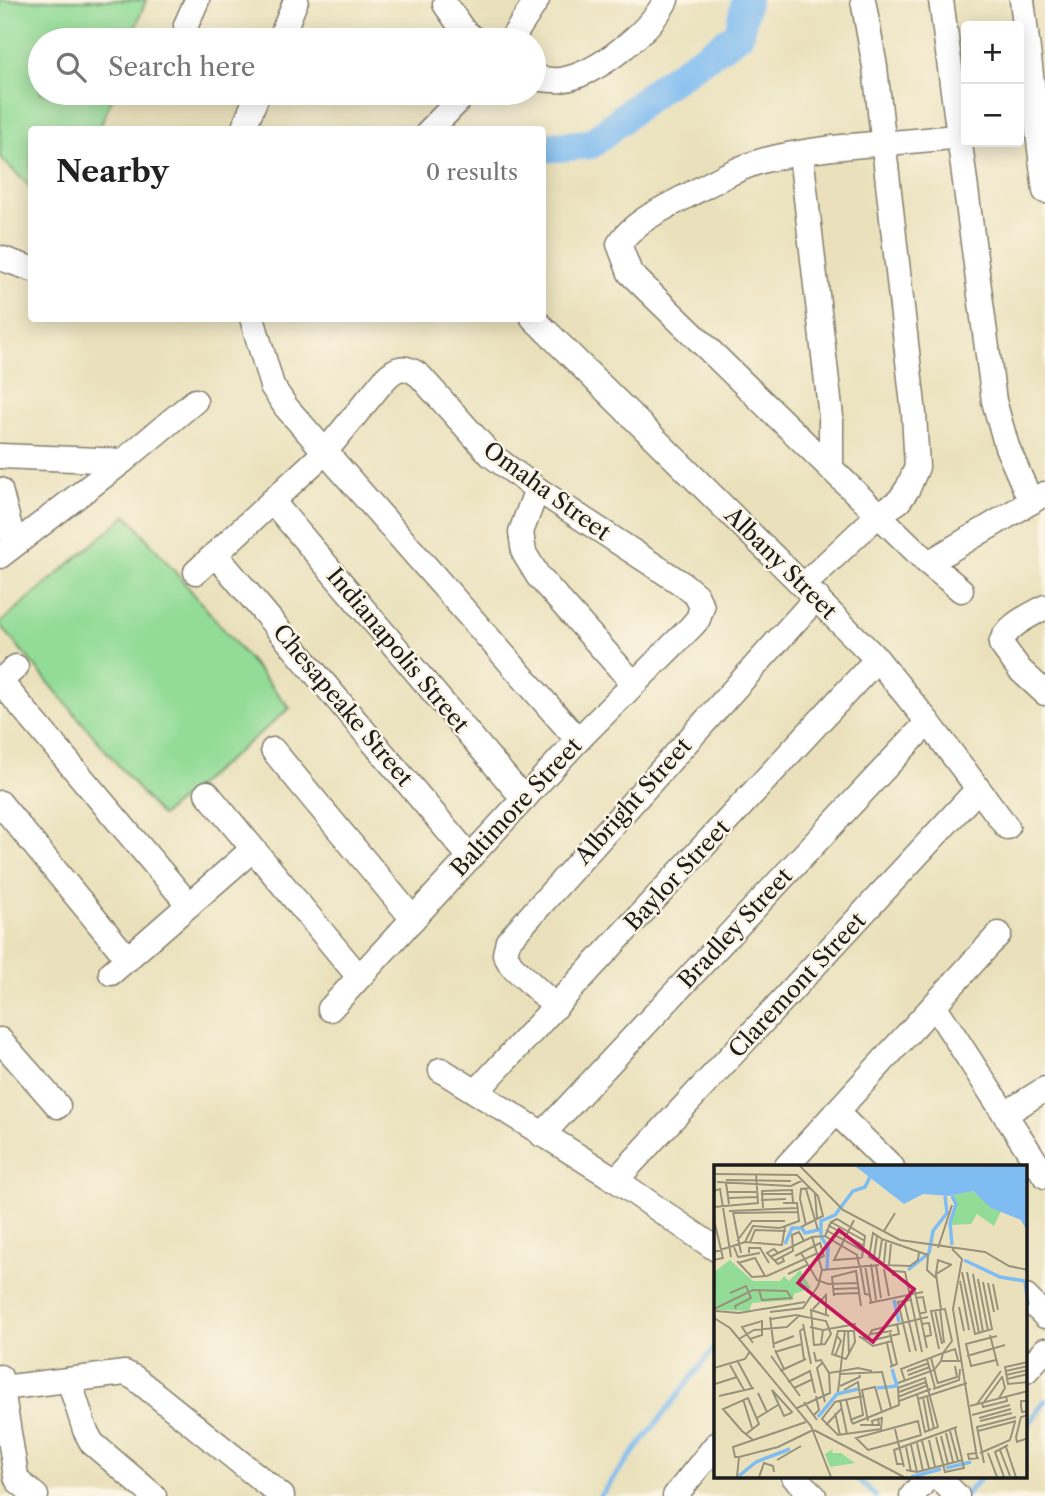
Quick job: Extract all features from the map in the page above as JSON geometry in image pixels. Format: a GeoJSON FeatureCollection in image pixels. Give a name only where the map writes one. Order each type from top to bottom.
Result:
{"type":"FeatureCollection","features":[{"type":"Feature","properties":{"kind":"street"},"geometry":{"type":"LineString","coordinates":[[186,25],[197,0]]}},
{"type":"Feature","properties":{"kind":"street"},"geometry":{"type":"LineString","coordinates":[[285,28],[296,0]]}},
{"type":"Feature","properties":{"kind":"street"},"geometry":{"type":"LineString","coordinates":[[519,28],[537,0]]}},
{"type":"Feature","properties":{"kind":"street"},"geometry":{"type":"LineString","coordinates":[[546,79],[559,80],[583,73],[625,47],[660,11],[666,0]]}},
{"type":"Feature","properties":{"kind":"street","name":"Albright Street"},"geometry":{"type":"LineString","coordinates":[[555,1006],[511,965],[505,954],[508,941],[878,514],[899,501],[917,467],[914,414],[875,67],[863,0]]}},
{"type":"Feature","properties":{"kind":"street"},"geometry":{"type":"LineString","coordinates":[[941,0],[961,130]]}},
{"type":"Feature","properties":{"kind":"street"},"geometry":{"type":"LineString","coordinates":[[1022,0],[1033,125],[1045,191]]}},
{"type":"Feature","properties":{"kind":"street"},"geometry":{"type":"LineString","coordinates":[[445,4],[462,28]]}},
{"type":"Feature","properties":{"kind":"street"},"geometry":{"type":"LineString","coordinates":[[245,126],[253,105]]}},
{"type":"Feature","properties":{"kind":"street"},"geometry":{"type":"LineString","coordinates":[[434,126],[454,105]]}},
{"type":"Feature","properties":{"kind":"street"},"geometry":{"type":"LineString","coordinates":[[961,136],[801,153],[765,160],[735,171],[673,203],[629,229],[619,244],[630,274],[927,562],[961,590]]}},
{"type":"Feature","properties":{"kind":"street"},"geometry":{"type":"LineString","coordinates":[[927,562],[1038,498],[1007,447],[994,401],[963,147]]}},
{"type":"Feature","properties":{"kind":"street"},"geometry":{"type":"LineString","coordinates":[[801,153],[831,416],[831,468]]}},
{"type":"Feature","properties":{"kind":"street"},"geometry":{"type":"LineString","coordinates":[[0,258],[28,268]]}},
{"type":"Feature","properties":{"kind":"street"},"geometry":{"type":"LineString","coordinates":[[253,322],[272,386],[286,407],[579,740]]}},
{"type":"Feature","properties":{"kind":"street","name":"Albany Street"},"geometry":{"type":"LineString","coordinates":[[537,322],[877,659],[1007,827]]}},
{"type":"Feature","properties":{"kind":"street","name":"Omaha Street"},"geometry":{"type":"LineString","coordinates":[[325,452],[392,371],[401,367],[411,369],[491,455],[537,489],[684,585],[696,595],[702,607]]}},
{"type":"Feature","properties":{"kind":"street"},"geometry":{"type":"LineString","coordinates":[[7,550],[123,461],[194,401]]}},
{"type":"Feature","properties":{"kind":"street"},"geometry":{"type":"LineString","coordinates":[[196,572],[325,452]]}},
{"type":"Feature","properties":{"kind":"street"},"geometry":{"type":"LineString","coordinates":[[0,456],[123,461]]}},
{"type":"Feature","properties":{"kind":"street"},"geometry":{"type":"LineString","coordinates":[[537,489],[521,532],[524,553],[538,576],[634,684]]}},
{"type":"Feature","properties":{"kind":"street"},"geometry":{"type":"LineString","coordinates":[[0,490],[7,550]]}},
{"type":"Feature","properties":{"kind":"street","name":"Indianapolis Street"},"geometry":{"type":"LineString","coordinates":[[272,501],[524,799]]}},
{"type":"Feature","properties":{"kind":"street","name":"Chesapeake Street"},"geometry":{"type":"LineString","coordinates":[[215,554],[470,857]]}},
{"type":"Feature","properties":{"kind":"street","name":"Baltimore Street"},"geometry":{"type":"LineString","coordinates":[[330,1009],[579,740],[691,627],[698,619],[702,607]]}},
{"type":"Feature","properties":{"kind":"street"},"geometry":{"type":"LineString","coordinates":[[1045,607],[1009,629],[1001,644],[1020,670],[1045,693]]}},
{"type":"Feature","properties":{"kind":"street","name":"Baylor Street"},"geometry":{"type":"LineString","coordinates":[[477,1091],[877,659]]}},
{"type":"Feature","properties":{"kind":"street"},"geometry":{"type":"LineString","coordinates":[[8,674],[189,905]]}},
{"type":"Feature","properties":{"kind":"street","name":"Bradley Street"},"geometry":{"type":"LineString","coordinates":[[542,1135],[928,722]]}},
{"type":"Feature","properties":{"kind":"street"},"geometry":{"type":"LineString","coordinates":[[273,750],[413,919]]}},
{"type":"Feature","properties":{"kind":"street","name":"Claremont Street"},"geometry":{"type":"LineString","coordinates":[[616,1180],[978,789]]}},
{"type":"Feature","properties":{"kind":"street"},"geometry":{"type":"LineString","coordinates":[[207,793],[359,977]]}},
{"type":"Feature","properties":{"kind":"street"},"geometry":{"type":"LineString","coordinates":[[0,803],[120,966],[253,849]]}},
{"type":"Feature","properties":{"kind":"street"},"geometry":{"type":"LineString","coordinates":[[788,1165],[999,934]]}},
{"type":"Feature","properties":{"kind":"street"},"geometry":{"type":"LineString","coordinates":[[934,1005],[1045,1176]]}},
{"type":"Feature","properties":{"kind":"street"},"geometry":{"type":"LineString","coordinates":[[0,1040],[58,1106]]}},
{"type":"Feature","properties":{"kind":"street"},"geometry":{"type":"LineString","coordinates":[[441,1070],[714,1245]]}},
{"type":"Feature","properties":{"kind":"street"},"geometry":{"type":"LineString","coordinates":[[1005,1114],[1045,1089]]}},
{"type":"Feature","properties":{"kind":"street"},"geometry":{"type":"LineString","coordinates":[[836,1112],[890,1165]]}},
{"type":"Feature","properties":{"kind":"street"},"geometry":{"type":"LineString","coordinates":[[1028,1299],[1045,1316]]}},
{"type":"Feature","properties":{"kind":"street"},"geometry":{"type":"LineString","coordinates":[[1028,1369],[1045,1350]]}},
{"type":"Feature","properties":{"kind":"street"},"geometry":{"type":"LineString","coordinates":[[36,1496],[18,1481],[16,1476],[1,1382],[69,1380],[125,1373],[135,1378],[282,1496]]}},
{"type":"Feature","properties":{"kind":"street"},"geometry":{"type":"LineString","coordinates":[[69,1380],[85,1430],[92,1443],[154,1496]]}},
{"type":"Feature","properties":{"kind":"street"},"geometry":{"type":"LineString","coordinates":[[675,1496],[714,1447]]}},
{"type":"Feature","properties":{"kind":"street"},"geometry":{"type":"LineString","coordinates":[[912,1496],[927,1478]]}},
{"type":"Feature","properties":{"kind":"street"},"geometry":{"type":"LineString","coordinates":[[939,1478],[957,1496]]}},
{"type":"Feature","properties":{"kind":"green space"},"geometry":{"type":"Polygon","coordinates":[[[0,0],[146,0],[136,28],[28,28],[28,105],[109,105],[100,126],[28,126],[28,185],[0,157],[0,0]]]}},
{"type":"Feature","properties":{"kind":"green space"},"geometry":{"type":"Polygon","coordinates":[[[127,515],[290,708],[161,816],[0,625],[127,515]]]}},
{"type":"Feature","properties":{"kind":"waterway"},"geometry":{"type":"LineString","coordinates":[[546,148],[591,144],[658,89],[739,34],[746,0]]}},
{"type":"Feature","properties":{"kind":"waterway"},"geometry":{"type":"LineString","coordinates":[[600,1496],[714,1349]]}},
{"type":"Feature","properties":{"kind":"waterway"},"geometry":{"type":"LineString","coordinates":[[1028,1425],[1045,1401]]}},
{"type":"Feature","properties":{"kind":"waterway"},"geometry":{"type":"LineString","coordinates":[[857,1478],[876,1496]]}},
{"type":"Feature","properties":{"kind":"waterway"},"geometry":{"type":"LineString","coordinates":[[964,1496],[981,1478]]}}]}
